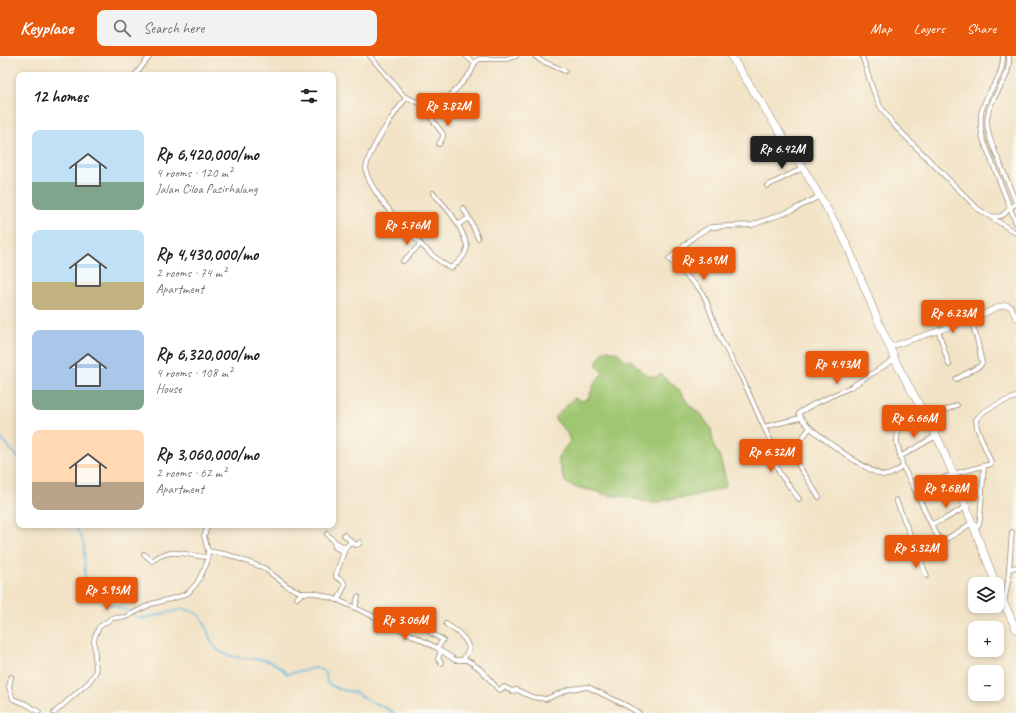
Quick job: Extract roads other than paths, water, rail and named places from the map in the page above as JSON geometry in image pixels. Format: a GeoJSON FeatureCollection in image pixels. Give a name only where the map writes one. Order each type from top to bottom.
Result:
{"type":"FeatureCollection","features":[{"type":"Feature","properties":{"kind":"main road"},"geometry":{"type":"LineString","coordinates":[[735,58],[820,196],[848,247],[895,359],[912,394],[927,418],[953,474],[993,577]]}},
{"type":"Feature","properties":{"kind":"main road"},"geometry":{"type":"LineString","coordinates":[[1004,603],[1016,629]]}},
{"type":"Feature","properties":{"kind":"street"},"geometry":{"type":"LineString","coordinates":[[137,72],[150,56]]}},
{"type":"Feature","properties":{"kind":"street"},"geometry":{"type":"LineString","coordinates":[[370,56],[406,98],[430,109],[437,108],[449,96],[470,72],[474,63],[480,58],[506,59],[516,56]]}},
{"type":"Feature","properties":{"kind":"street"},"geometry":{"type":"LineString","coordinates":[[466,56],[474,63]]}},
{"type":"Feature","properties":{"kind":"street"},"geometry":{"type":"LineString","coordinates":[[535,56],[540,60],[565,71]]}},
{"type":"Feature","properties":{"kind":"street"},"geometry":{"type":"LineString","coordinates":[[862,56],[880,106],[893,124],[978,209],[1016,233]]}},
{"type":"Feature","properties":{"kind":"street"},"geometry":{"type":"LineString","coordinates":[[1002,56],[1003,64],[1001,73],[983,107],[980,127],[983,139],[1016,223]]}},
{"type":"Feature","properties":{"kind":"street"},"geometry":{"type":"LineString","coordinates":[[988,216],[999,218],[1004,216],[1010,207],[1016,204],[990,138],[987,126],[989,109],[1007,76],[1010,65],[1009,56]]}},
{"type":"Feature","properties":{"kind":"street"},"geometry":{"type":"LineString","coordinates":[[406,98],[392,117],[375,146],[368,160],[366,171],[378,196],[421,244],[439,260],[451,268],[463,258],[468,249],[459,224],[448,209],[433,194]]}},
{"type":"Feature","properties":{"kind":"street"},"geometry":{"type":"LineString","coordinates":[[430,109],[431,118],[443,134],[443,138],[439,144]]}},
{"type":"Feature","properties":{"kind":"street"},"geometry":{"type":"LineString","coordinates":[[767,186],[803,168]]}},
{"type":"Feature","properties":{"kind":"street"},"geometry":{"type":"LineString","coordinates":[[799,499],[780,474],[776,465],[771,442],[742,378],[721,340],[706,300],[699,288],[669,258],[695,236],[710,227],[758,224],[793,210],[820,196]]}},
{"type":"Feature","properties":{"kind":"street"},"geometry":{"type":"LineString","coordinates":[[463,208],[478,238]]}},
{"type":"Feature","properties":{"kind":"street"},"geometry":{"type":"LineString","coordinates":[[416,239],[434,218]]}},
{"type":"Feature","properties":{"kind":"street"},"geometry":{"type":"LineString","coordinates":[[459,224],[469,218]]}},
{"type":"Feature","properties":{"kind":"street"},"geometry":{"type":"LineString","coordinates":[[403,260],[421,244]]}},
{"type":"Feature","properties":{"kind":"street"},"geometry":{"type":"LineString","coordinates":[[890,347],[971,320],[998,307],[1007,306],[1015,309],[1016,318]]}},
{"type":"Feature","properties":{"kind":"street"},"geometry":{"type":"LineString","coordinates":[[956,380],[980,366],[982,363],[971,320]]}},
{"type":"Feature","properties":{"kind":"street"},"geometry":{"type":"LineString","coordinates":[[938,330],[950,365]]}},
{"type":"Feature","properties":{"kind":"street"},"geometry":{"type":"LineString","coordinates":[[895,359],[851,387],[814,404],[799,414],[800,418],[810,428],[841,452],[883,475],[890,474],[902,467]]}},
{"type":"Feature","properties":{"kind":"street"},"geometry":{"type":"LineString","coordinates":[[915,490],[953,474],[991,464],[992,462],[977,428],[976,420],[979,416],[999,404],[1016,397]]}},
{"type":"Feature","properties":{"kind":"street"},"geometry":{"type":"LineString","coordinates":[[927,418],[957,405]]}},
{"type":"Feature","properties":{"kind":"street"},"geometry":{"type":"LineString","coordinates":[[889,410],[898,426],[897,443],[902,467],[931,524],[942,542]]}},
{"type":"Feature","properties":{"kind":"street"},"geometry":{"type":"LineString","coordinates":[[764,427],[800,418]]}},
{"type":"Feature","properties":{"kind":"street"},"geometry":{"type":"LineString","coordinates":[[810,428],[798,443],[795,455],[799,466],[819,497]]}},
{"type":"Feature","properties":{"kind":"street"},"geometry":{"type":"LineString","coordinates":[[900,456],[936,436]]}},
{"type":"Feature","properties":{"kind":"street"},"geometry":{"type":"LineString","coordinates":[[975,530],[980,519],[984,466]]}},
{"type":"Feature","properties":{"kind":"street"},"geometry":{"type":"LineString","coordinates":[[896,500],[927,576]]}},
{"type":"Feature","properties":{"kind":"street"},"geometry":{"type":"LineString","coordinates":[[931,524],[943,520],[966,507]]}},
{"type":"Feature","properties":{"kind":"street"},"geometry":{"type":"LineString","coordinates":[[919,556],[929,552],[972,522]]}},
{"type":"Feature","properties":{"kind":"street"},"geometry":{"type":"LineString","coordinates":[[54,713],[92,679],[96,672],[94,641],[99,627],[112,618],[126,617],[151,604],[178,598],[188,593],[197,583],[206,563],[208,550],[204,536],[207,528]]}},
{"type":"Feature","properties":{"kind":"street"},"geometry":{"type":"LineString","coordinates":[[1004,603],[1012,532]]}},
{"type":"Feature","properties":{"kind":"street"},"geometry":{"type":"LineString","coordinates":[[327,534],[345,550]]}},
{"type":"Feature","properties":{"kind":"street"},"geometry":{"type":"LineString","coordinates":[[344,535],[356,545],[360,544],[360,542]]}},
{"type":"Feature","properties":{"kind":"street"},"geometry":{"type":"LineString","coordinates":[[338,600],[345,585],[344,581],[336,578],[336,575],[345,550],[351,541]]}},
{"type":"Feature","properties":{"kind":"street"},"geometry":{"type":"LineString","coordinates":[[208,550],[228,555],[264,568],[287,586],[302,593],[315,592],[338,600],[437,648],[455,660],[469,661],[477,666],[499,689],[504,688],[512,691],[517,690],[532,697],[546,699],[570,689],[588,687],[639,713]]}},
{"type":"Feature","properties":{"kind":"street"},"geometry":{"type":"LineString","coordinates":[[144,554],[152,561],[157,557],[174,552],[196,557],[207,557]]}},
{"type":"Feature","properties":{"kind":"street"},"geometry":{"type":"LineString","coordinates":[[1009,569],[1016,567]]}},
{"type":"Feature","properties":{"kind":"street"},"geometry":{"type":"LineString","coordinates":[[298,598],[302,593]]}},
{"type":"Feature","properties":{"kind":"street"},"geometry":{"type":"LineString","coordinates":[[355,608],[358,597]]}},
{"type":"Feature","properties":{"kind":"street"},"geometry":{"type":"LineString","coordinates":[[446,624],[467,641],[469,649],[462,660]]}},
{"type":"Feature","properties":{"kind":"street"},"geometry":{"type":"LineString","coordinates":[[431,633],[443,640],[437,648]]}},
{"type":"Feature","properties":{"kind":"street"},"geometry":{"type":"LineString","coordinates":[[441,651],[438,660],[441,663]]}},
{"type":"Feature","properties":{"kind":"street"},"geometry":{"type":"LineString","coordinates":[[11,677],[9,687],[13,700],[26,704],[39,713]]}},
{"type":"Feature","properties":{"kind":"waterway"},"geometry":{"type":"LineString","coordinates":[[0,437],[16,456]]}},
{"type":"Feature","properties":{"kind":"waterway"},"geometry":{"type":"LineString","coordinates":[[76,528],[84,544],[85,581],[92,590],[109,604],[131,612],[140,619],[183,609],[192,611],[199,615],[211,641],[221,652],[238,658],[271,662],[287,674],[317,668],[326,673],[327,683],[338,689],[357,693],[365,699],[394,713]]}}]}
